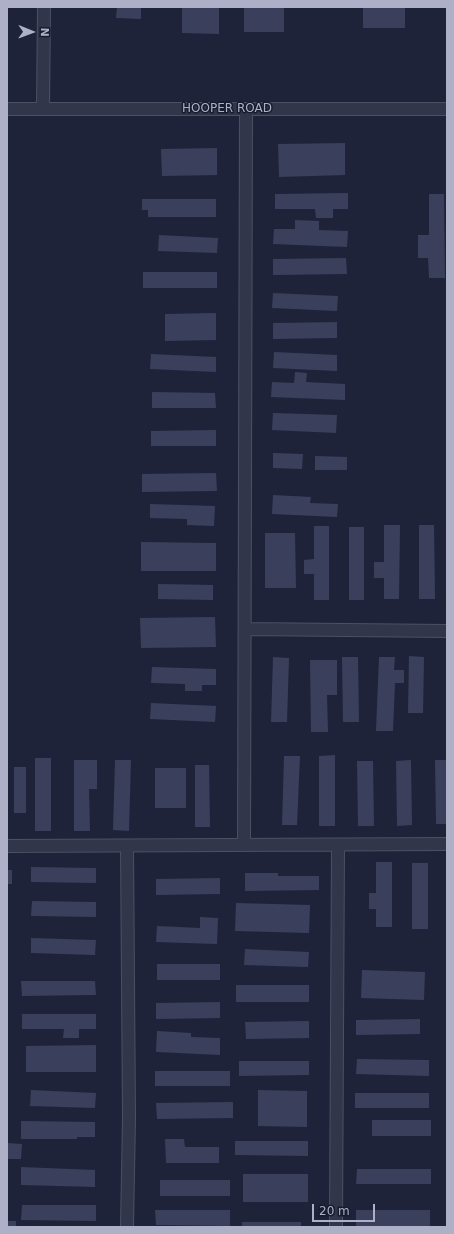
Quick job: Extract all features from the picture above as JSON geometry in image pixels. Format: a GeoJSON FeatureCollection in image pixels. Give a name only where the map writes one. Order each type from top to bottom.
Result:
{"type":"FeatureCollection","features":[{"type":"Feature","properties":{"kind":"street"},"geometry":{"type":"LineString","coordinates":[[43,109],[44,7]]}},
{"type":"Feature","properties":{"kind":"street","name":"HOOPER ROAD"},"geometry":{"type":"LineString","coordinates":[[7,109],[447,109]]}},
{"type":"Feature","properties":{"kind":"street"},"geometry":{"type":"LineString","coordinates":[[244,845],[246,109]]}},
{"type":"Feature","properties":{"kind":"street"},"geometry":{"type":"LineString","coordinates":[[245,629],[447,631]]}},
{"type":"Feature","properties":{"kind":"street"},"geometry":{"type":"LineString","coordinates":[[7,846],[447,844]]}},
{"type":"Feature","properties":{"kind":"street"},"geometry":{"type":"LineString","coordinates":[[336,1227],[338,845]]}},
{"type":"Feature","properties":{"kind":"street"},"geometry":{"type":"LineString","coordinates":[[127,846],[129,1118],[127,1227]]}},
{"type":"Feature","properties":{"kind":"building"},"geometry":{"type":"Polygon","coordinates":[[[117,7],[141,7],[141,19],[116,18],[117,7]]]}},
{"type":"Feature","properties":{"kind":"building"},"geometry":{"type":"Polygon","coordinates":[[[182,7],[219,7],[219,34],[182,33],[182,7]]]}},
{"type":"Feature","properties":{"kind":"building"},"geometry":{"type":"Polygon","coordinates":[[[244,7],[284,7],[284,32],[244,32],[244,7]]]}},
{"type":"Feature","properties":{"kind":"building"},"geometry":{"type":"Polygon","coordinates":[[[363,7],[405,7],[405,28],[363,28],[363,7]]]}},
{"type":"Feature","properties":{"kind":"building"},"geometry":{"type":"Polygon","coordinates":[[[345,143],[345,175],[279,177],[278,144],[345,143]]]}},
{"type":"Feature","properties":{"kind":"building"},"geometry":{"type":"Polygon","coordinates":[[[217,148],[217,175],[162,176],[161,149],[217,148]]]}},
{"type":"Feature","properties":{"kind":"building"},"geometry":{"type":"Polygon","coordinates":[[[348,193],[348,209],[333,209],[333,218],[316,218],[315,209],[275,209],[275,194],[348,193]]]}},
{"type":"Feature","properties":{"kind":"building"},"geometry":{"type":"Polygon","coordinates":[[[429,194],[444,194],[445,278],[429,278],[428,258],[418,258],[418,235],[429,235],[429,194]]]}},
{"type":"Feature","properties":{"kind":"building"},"geometry":{"type":"Polygon","coordinates":[[[142,199],[216,199],[216,217],[148,217],[148,210],[142,210],[142,199]]]}},
{"type":"Feature","properties":{"kind":"building"},"geometry":{"type":"Polygon","coordinates":[[[295,220],[319,221],[319,230],[348,231],[347,247],[273,244],[274,229],[295,229],[295,220]]]}},
{"type":"Feature","properties":{"kind":"building"},"geometry":{"type":"Polygon","coordinates":[[[159,235],[218,238],[217,253],[158,251],[159,235]]]}},
{"type":"Feature","properties":{"kind":"building"},"geometry":{"type":"Polygon","coordinates":[[[346,258],[347,274],[273,275],[273,259],[346,258]]]}},
{"type":"Feature","properties":{"kind":"building"},"geometry":{"type":"Polygon","coordinates":[[[143,272],[217,272],[217,288],[143,288],[143,272]]]}},
{"type":"Feature","properties":{"kind":"building"},"geometry":{"type":"Polygon","coordinates":[[[273,293],[338,296],[337,311],[272,308],[273,293]]]}},
{"type":"Feature","properties":{"kind":"building"},"geometry":{"type":"Polygon","coordinates":[[[216,313],[216,340],[165,341],[165,314],[216,313]]]}},
{"type":"Feature","properties":{"kind":"building"},"geometry":{"type":"Polygon","coordinates":[[[337,322],[337,338],[273,339],[273,323],[337,322]]]}},
{"type":"Feature","properties":{"kind":"building"},"geometry":{"type":"Polygon","coordinates":[[[274,352],[337,355],[337,371],[273,368],[274,352]]]}},
{"type":"Feature","properties":{"kind":"building"},"geometry":{"type":"Polygon","coordinates":[[[151,354],[216,357],[216,372],[150,369],[151,354]]]}},
{"type":"Feature","properties":{"kind":"building"},"geometry":{"type":"Polygon","coordinates":[[[295,372],[307,373],[306,382],[345,384],[345,400],[271,397],[272,382],[294,383],[295,372]]]}},
{"type":"Feature","properties":{"kind":"building"},"geometry":{"type":"Polygon","coordinates":[[[152,392],[215,393],[216,408],[152,408],[152,392]]]}},
{"type":"Feature","properties":{"kind":"building"},"geometry":{"type":"Polygon","coordinates":[[[273,413],[337,415],[336,433],[272,430],[273,413]]]}},
{"type":"Feature","properties":{"kind":"building"},"geometry":{"type":"Polygon","coordinates":[[[216,430],[216,446],[151,446],[151,431],[216,430]]]}},
{"type":"Feature","properties":{"kind":"building"},"geometry":{"type":"Polygon","coordinates":[[[273,453],[303,454],[302,469],[273,468],[273,453]]]}},
{"type":"Feature","properties":{"kind":"building"},"geometry":{"type":"Polygon","coordinates":[[[315,456],[347,457],[347,470],[315,470],[315,456]]]}},
{"type":"Feature","properties":{"kind":"building"},"geometry":{"type":"Polygon","coordinates":[[[216,473],[217,491],[142,492],[142,474],[216,473]]]}},
{"type":"Feature","properties":{"kind":"building"},"geometry":{"type":"Polygon","coordinates":[[[273,495],[311,497],[310,503],[338,504],[337,517],[272,514],[273,495]]]}},
{"type":"Feature","properties":{"kind":"building"},"geometry":{"type":"Polygon","coordinates":[[[150,504],[215,506],[214,526],[187,525],[187,519],[150,518],[150,504]]]}},
{"type":"Feature","properties":{"kind":"building"},"geometry":{"type":"Polygon","coordinates":[[[384,525],[400,525],[399,599],[384,599],[384,578],[374,578],[374,562],[384,562],[384,525]]]}},
{"type":"Feature","properties":{"kind":"building"},"geometry":{"type":"Polygon","coordinates":[[[419,525],[434,525],[435,599],[419,599],[419,525]]]}},
{"type":"Feature","properties":{"kind":"building"},"geometry":{"type":"Polygon","coordinates":[[[314,526],[329,526],[329,600],[314,600],[314,574],[304,574],[304,560],[314,559],[314,526]]]}},
{"type":"Feature","properties":{"kind":"building"},"geometry":{"type":"Polygon","coordinates":[[[349,527],[364,527],[364,600],[349,600],[349,527]]]}},
{"type":"Feature","properties":{"kind":"building"},"geometry":{"type":"Polygon","coordinates":[[[265,533],[295,533],[296,588],[265,588],[265,533]]]}},
{"type":"Feature","properties":{"kind":"building"},"geometry":{"type":"Polygon","coordinates":[[[141,542],[216,543],[216,571],[141,571],[141,542]]]}},
{"type":"Feature","properties":{"kind":"building"},"geometry":{"type":"Polygon","coordinates":[[[158,584],[213,585],[213,600],[158,599],[158,584]]]}},
{"type":"Feature","properties":{"kind":"building"},"geometry":{"type":"Polygon","coordinates":[[[215,617],[216,647],[141,648],[140,618],[215,617]]]}},
{"type":"Feature","properties":{"kind":"building"},"geometry":{"type":"Polygon","coordinates":[[[409,656],[424,657],[423,713],[408,713],[409,656]]]}},
{"type":"Feature","properties":{"kind":"building"},"geometry":{"type":"Polygon","coordinates":[[[273,657],[289,658],[287,722],[271,722],[273,657]]]}},
{"type":"Feature","properties":{"kind":"building"},"geometry":{"type":"Polygon","coordinates":[[[342,657],[358,657],[359,722],[343,722],[342,657]]]}},
{"type":"Feature","properties":{"kind":"building"},"geometry":{"type":"Polygon","coordinates":[[[379,657],[395,657],[394,670],[404,670],[404,683],[395,683],[393,731],[376,731],[379,657]]]}},
{"type":"Feature","properties":{"kind":"building"},"geometry":{"type":"Polygon","coordinates":[[[310,660],[337,660],[337,695],[327,695],[328,732],[311,732],[310,660]]]}},
{"type":"Feature","properties":{"kind":"building"},"geometry":{"type":"Polygon","coordinates":[[[152,667],[216,669],[216,685],[202,685],[202,691],[185,691],[185,684],[151,683],[152,667]]]}},
{"type":"Feature","properties":{"kind":"building"},"geometry":{"type":"Polygon","coordinates":[[[151,703],[216,706],[215,722],[150,719],[151,703]]]}},
{"type":"Feature","properties":{"kind":"building"},"geometry":{"type":"Polygon","coordinates":[[[335,755],[335,826],[319,826],[319,756],[335,755]]]}},
{"type":"Feature","properties":{"kind":"building"},"geometry":{"type":"Polygon","coordinates":[[[284,756],[300,756],[297,825],[282,825],[284,756]]]}},
{"type":"Feature","properties":{"kind":"building"},"geometry":{"type":"Polygon","coordinates":[[[35,758],[51,758],[51,831],[35,831],[35,758]]]}},
{"type":"Feature","properties":{"kind":"building"},"geometry":{"type":"Polygon","coordinates":[[[74,760],[97,760],[97,789],[89,789],[90,831],[74,831],[74,760]]]}},
{"type":"Feature","properties":{"kind":"building"},"geometry":{"type":"Polygon","coordinates":[[[115,760],[131,760],[129,831],[113,830],[115,760]]]}},
{"type":"Feature","properties":{"kind":"building"},"geometry":{"type":"Polygon","coordinates":[[[411,760],[412,825],[397,826],[396,761],[411,760]]]}},
{"type":"Feature","properties":{"kind":"building"},"geometry":{"type":"Polygon","coordinates":[[[435,760],[447,760],[447,824],[436,824],[435,760]]]}},
{"type":"Feature","properties":{"kind":"building"},"geometry":{"type":"Polygon","coordinates":[[[357,761],[373,761],[374,826],[358,826],[357,761]]]}},
{"type":"Feature","properties":{"kind":"building"},"geometry":{"type":"Polygon","coordinates":[[[195,765],[209,765],[210,827],[195,827],[195,765]]]}},
{"type":"Feature","properties":{"kind":"building"},"geometry":{"type":"Polygon","coordinates":[[[14,767],[26,767],[26,813],[14,813],[14,767]]]}},
{"type":"Feature","properties":{"kind":"building"},"geometry":{"type":"Polygon","coordinates":[[[155,768],[186,768],[186,808],[155,808],[155,768]]]}},
{"type":"Feature","properties":{"kind":"building"},"geometry":{"type":"Polygon","coordinates":[[[376,862],[392,862],[392,927],[376,927],[376,909],[369,909],[369,893],[376,893],[376,862]]]}},
{"type":"Feature","properties":{"kind":"building"},"geometry":{"type":"Polygon","coordinates":[[[412,863],[428,863],[428,929],[412,929],[412,863]]]}},
{"type":"Feature","properties":{"kind":"building"},"geometry":{"type":"Polygon","coordinates":[[[31,867],[96,868],[96,883],[31,882],[31,867]]]}},
{"type":"Feature","properties":{"kind":"building"},"geometry":{"type":"Polygon","coordinates":[[[7,870],[12,870],[12,884],[7,884],[7,870]]]}},
{"type":"Feature","properties":{"kind":"building"},"geometry":{"type":"Polygon","coordinates":[[[245,873],[278,873],[278,876],[319,876],[319,890],[245,891],[245,873]]]}},
{"type":"Feature","properties":{"kind":"building"},"geometry":{"type":"Polygon","coordinates":[[[220,878],[220,894],[156,895],[156,879],[220,878]]]}},
{"type":"Feature","properties":{"kind":"building"},"geometry":{"type":"Polygon","coordinates":[[[32,901],[96,902],[96,917],[31,916],[32,901]]]}},
{"type":"Feature","properties":{"kind":"building"},"geometry":{"type":"Polygon","coordinates":[[[236,903],[310,905],[309,933],[235,931],[236,903]]]}},
{"type":"Feature","properties":{"kind":"building"},"geometry":{"type":"Polygon","coordinates":[[[200,917],[218,918],[217,944],[156,942],[157,926],[200,928],[200,917]]]}},
{"type":"Feature","properties":{"kind":"building"},"geometry":{"type":"Polygon","coordinates":[[[31,938],[96,940],[95,955],[31,953],[31,938]]]}},
{"type":"Feature","properties":{"kind":"building"},"geometry":{"type":"Polygon","coordinates":[[[245,949],[309,952],[308,967],[244,965],[245,949]]]}},
{"type":"Feature","properties":{"kind":"building"},"geometry":{"type":"Polygon","coordinates":[[[157,964],[220,964],[220,980],[157,980],[157,964]]]}},
{"type":"Feature","properties":{"kind":"building"},"geometry":{"type":"Polygon","coordinates":[[[362,970],[425,972],[424,1000],[361,998],[362,970]]]}},
{"type":"Feature","properties":{"kind":"building"},"geometry":{"type":"Polygon","coordinates":[[[21,981],[95,981],[96,995],[22,996],[21,981]]]}},
{"type":"Feature","properties":{"kind":"building"},"geometry":{"type":"Polygon","coordinates":[[[236,985],[309,985],[309,1002],[236,1002],[236,985]]]}},
{"type":"Feature","properties":{"kind":"building"},"geometry":{"type":"Polygon","coordinates":[[[220,1002],[220,1018],[156,1019],[156,1003],[220,1002]]]}},
{"type":"Feature","properties":{"kind":"building"},"geometry":{"type":"Polygon","coordinates":[[[22,1014],[96,1014],[96,1029],[79,1029],[79,1038],[63,1038],[64,1029],[22,1029],[22,1014]]]}},
{"type":"Feature","properties":{"kind":"building"},"geometry":{"type":"Polygon","coordinates":[[[420,1019],[420,1034],[356,1035],[356,1020],[420,1019]]]}},
{"type":"Feature","properties":{"kind":"building"},"geometry":{"type":"Polygon","coordinates":[[[309,1021],[309,1038],[246,1039],[245,1022],[309,1021]]]}},
{"type":"Feature","properties":{"kind":"building"},"geometry":{"type":"Polygon","coordinates":[[[157,1031],[191,1033],[191,1037],[220,1038],[220,1055],[156,1052],[157,1031]]]}},
{"type":"Feature","properties":{"kind":"building"},"geometry":{"type":"Polygon","coordinates":[[[96,1045],[96,1072],[26,1072],[26,1046],[96,1045]]]}},
{"type":"Feature","properties":{"kind":"building"},"geometry":{"type":"Polygon","coordinates":[[[357,1059],[429,1060],[429,1076],[356,1074],[357,1059]]]}},
{"type":"Feature","properties":{"kind":"building"},"geometry":{"type":"Polygon","coordinates":[[[239,1061],[309,1061],[309,1075],[239,1076],[239,1061]]]}},
{"type":"Feature","properties":{"kind":"building"},"geometry":{"type":"Polygon","coordinates":[[[155,1071],[230,1071],[230,1086],[155,1086],[155,1071]]]}},
{"type":"Feature","properties":{"kind":"building"},"geometry":{"type":"Polygon","coordinates":[[[31,1090],[96,1093],[95,1108],[30,1106],[31,1090]]]}},
{"type":"Feature","properties":{"kind":"building"},"geometry":{"type":"Polygon","coordinates":[[[258,1090],[307,1091],[307,1127],[258,1126],[258,1090]]]}},
{"type":"Feature","properties":{"kind":"building"},"geometry":{"type":"Polygon","coordinates":[[[355,1093],[429,1093],[429,1108],[355,1108],[355,1093]]]}},
{"type":"Feature","properties":{"kind":"building"},"geometry":{"type":"Polygon","coordinates":[[[233,1102],[233,1118],[157,1119],[156,1103],[233,1102]]]}},
{"type":"Feature","properties":{"kind":"building"},"geometry":{"type":"Polygon","coordinates":[[[372,1120],[431,1120],[431,1136],[372,1136],[372,1120]]]}},
{"type":"Feature","properties":{"kind":"building"},"geometry":{"type":"Polygon","coordinates":[[[21,1121],[95,1122],[95,1137],[77,1137],[77,1139],[21,1139],[21,1121]]]}},
{"type":"Feature","properties":{"kind":"building"},"geometry":{"type":"Polygon","coordinates":[[[165,1139],[184,1139],[185,1147],[219,1147],[219,1163],[166,1163],[165,1139]]]}},
{"type":"Feature","properties":{"kind":"building"},"geometry":{"type":"Polygon","coordinates":[[[235,1141],[308,1141],[308,1156],[235,1155],[235,1141]]]}},
{"type":"Feature","properties":{"kind":"building"},"geometry":{"type":"Polygon","coordinates":[[[7,1143],[22,1144],[21,1159],[7,1159],[7,1143]]]}},
{"type":"Feature","properties":{"kind":"building"},"geometry":{"type":"Polygon","coordinates":[[[21,1167],[95,1170],[95,1187],[21,1185],[21,1167]]]}},
{"type":"Feature","properties":{"kind":"building"},"geometry":{"type":"Polygon","coordinates":[[[357,1169],[431,1169],[431,1184],[356,1184],[357,1169]]]}},
{"type":"Feature","properties":{"kind":"building"},"geometry":{"type":"Polygon","coordinates":[[[243,1174],[308,1174],[308,1202],[243,1202],[243,1174]]]}},
{"type":"Feature","properties":{"kind":"building"},"geometry":{"type":"Polygon","coordinates":[[[160,1180],[230,1180],[230,1196],[160,1196],[160,1180]]]}},
{"type":"Feature","properties":{"kind":"building"},"geometry":{"type":"Polygon","coordinates":[[[22,1205],[96,1205],[96,1221],[21,1220],[22,1205]]]}},
{"type":"Feature","properties":{"kind":"building"},"geometry":{"type":"Polygon","coordinates":[[[155,1210],[230,1210],[230,1226],[156,1225],[155,1210]]]}},
{"type":"Feature","properties":{"kind":"building"},"geometry":{"type":"Polygon","coordinates":[[[356,1210],[430,1210],[430,1226],[356,1226],[356,1210]]]}},
{"type":"Feature","properties":{"kind":"building"},"geometry":{"type":"Polygon","coordinates":[[[7,1221],[16,1221],[16,1227],[7,1227],[7,1221]]]}},
{"type":"Feature","properties":{"kind":"building"},"geometry":{"type":"Polygon","coordinates":[[[242,1222],[301,1222],[301,1227],[242,1227],[242,1222]]]}}]}
